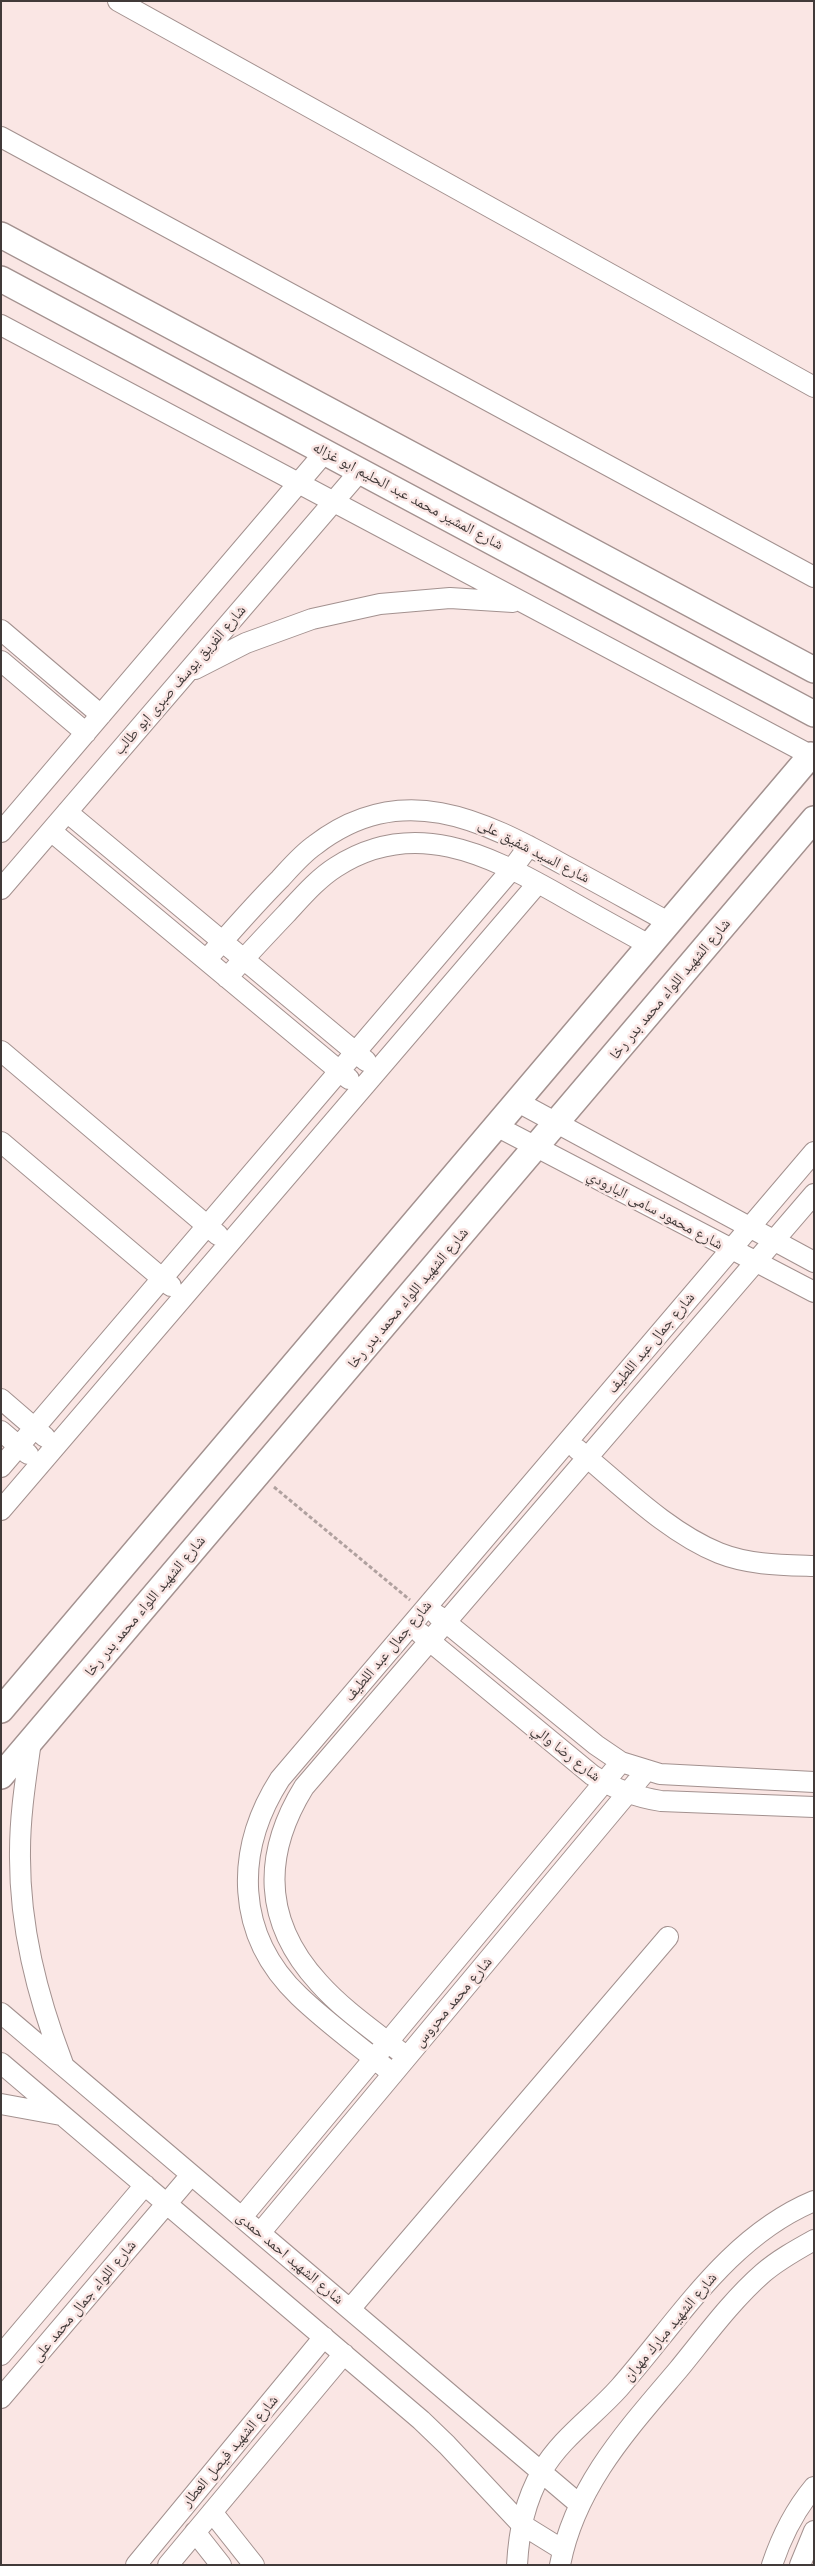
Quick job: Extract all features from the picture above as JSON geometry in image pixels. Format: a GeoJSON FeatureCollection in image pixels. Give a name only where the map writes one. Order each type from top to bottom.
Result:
{"type":"FeatureCollection","features":[{"type":"Feature","properties":{"kind":"street"},"geometry":{"type":"LineString","coordinates":[[118,1],[814,387]]}},
{"type":"Feature","properties":{"kind":"street"},"geometry":{"type":"LineString","coordinates":[[1,137],[814,577]]}},
{"type":"Feature","properties":{"kind":"street"},"geometry":{"type":"LineString","coordinates":[[1,235],[814,670]]}},
{"type":"Feature","properties":{"kind":"street","name":"شارع المشير محمد عبد الحليم ابو غزاله"},"geometry":{"type":"LineString","coordinates":[[1,279],[814,714]]}},
{"type":"Feature","properties":{"kind":"street"},"geometry":{"type":"LineString","coordinates":[[1,325],[812,756],[2,1708]]}},
{"type":"Feature","properties":{"kind":"street"},"geometry":{"type":"LineString","coordinates":[[1,832],[325,452]]}},
{"type":"Feature","properties":{"kind":"street","name":"شارع الفريق يوسف صبرى ابو طالب"},"geometry":{"type":"LineString","coordinates":[[1,889],[360,471]]}},
{"type":"Feature","properties":{"kind":"street"},"geometry":{"type":"LineString","coordinates":[[184,675],[246,643],[312,619],[351,610],[380,604],[450,598],[520,602]]}},
{"type":"Feature","properties":{"kind":"street"},"geometry":{"type":"LineString","coordinates":[[1,630],[101,715]]}},
{"type":"Feature","properties":{"kind":"street"},"geometry":{"type":"LineString","coordinates":[[1,661],[86,733]]}},
{"type":"Feature","properties":{"kind":"street","name":"شارع السيد شفيق على"},"geometry":{"type":"LineString","coordinates":[[206,960],[314,845],[336,830],[361,819],[397,811],[443,812],[470,819],[529,846],[670,923]]}},
{"type":"Feature","properties":{"kind":"street"},"geometry":{"type":"LineString","coordinates":[[67,812],[377,1071]]}},
{"type":"Feature","properties":{"kind":"street","name":"شارع الشهيد اللواء محمد بدر رخا"},"geometry":{"type":"LineString","coordinates":[[1,1776],[814,819]]}},
{"type":"Feature","properties":{"kind":"street"},"geometry":{"type":"LineString","coordinates":[[50,831],[361,1089]]}},
{"type":"Feature","properties":{"kind":"street","name":"شارع السيد شفيق على"},"geometry":{"type":"LineString","coordinates":[[227,978],[311,888],[335,868],[364,853],[394,844],[442,844],[472,852],[512,869],[651,946]]}},
{"type":"Feature","properties":{"kind":"street"},"geometry":{"type":"LineString","coordinates":[[1,1467],[512,869],[529,846]]}},
{"type":"Feature","properties":{"kind":"street"},"geometry":{"type":"LineString","coordinates":[[1,1510],[538,883]]}},
{"type":"Feature","properties":{"kind":"street"},"geometry":{"type":"LineString","coordinates":[[1,1051],[229,1244]]}},
{"type":"Feature","properties":{"kind":"street","name":"شارع محمود سامى البارودي"},"geometry":{"type":"LineString","coordinates":[[518,1102],[814,1262]]}},
{"type":"Feature","properties":{"kind":"street","name":"شارع محمود سامى البارودي"},"geometry":{"type":"LineString","coordinates":[[498,1126],[730,1250],[814,1292]]}},
{"type":"Feature","properties":{"kind":"street"},"geometry":{"type":"LineString","coordinates":[[1,1142],[183,1297]]}},
{"type":"Feature","properties":{"kind":"street"},"geometry":{"type":"LineString","coordinates":[[730,1250],[814,1152]]}},
{"type":"Feature","properties":{"kind":"street"},"geometry":{"type":"LineString","coordinates":[[755,1262],[814,1194]]}},
{"type":"Feature","properties":{"kind":"street","name":"شارع جمال عبد اللطيف"},"geometry":{"type":"LineString","coordinates":[[393,2074],[298,1996],[275,1969],[259,1938],[252,1912],[247,1869],[252,1834],[265,1802],[280,1779],[730,1250]]}},
{"type":"Feature","properties":{"kind":"street","name":"شارع جمال عبد اللطيف"},"geometry":{"type":"LineString","coordinates":[[406,2057],[340,2003],[320,1984],[298,1958],[284,1930],[276,1900],[274,1869],[279,1838],[290,1809],[304,1787],[755,1262]]}},
{"type":"Feature","properties":{"kind":"street"},"geometry":{"type":"LineString","coordinates":[[1,1399],[56,1446]]}},
{"type":"Feature","properties":{"kind":"street"},"geometry":{"type":"LineString","coordinates":[[1,1431],[40,1465]]}},
{"type":"Feature","properties":{"kind":"street"},"geometry":{"type":"LineString","coordinates":[[567,1441],[694,1541],[720,1554],[748,1562],[814,1566]]}},
{"type":"Feature","properties":{"kind":"street","name":"شارع رضا والي"},"geometry":{"type":"LineString","coordinates":[[420,1614],[446,1622],[596,1745],[621,1762],[646,1771],[674,1776],[814,1782]]}},
{"type":"Feature","properties":{"kind":"street","name":"شارع رضا والي"},"geometry":{"type":"LineString","coordinates":[[420,1614],[430,1641],[604,1782],[627,1793],[661,1801],[814,1807]]}},
{"type":"Feature","properties":{"kind":"street"},"geometry":{"type":"LineString","coordinates":[[31,1741],[20,1852],[22,1907],[32,1970],[44,2014],[64,2066]]}},
{"type":"Feature","properties":{"kind":"street","name":"شارع محمد محروس"},"geometry":{"type":"LineString","coordinates":[[242,2217],[621,1762]]}},
{"type":"Feature","properties":{"kind":"street","name":"شارع محمد محروس"},"geometry":{"type":"LineString","coordinates":[[260,2232],[646,1771]]}},
{"type":"Feature","properties":{"kind":"street"},"geometry":{"type":"LineString","coordinates":[[350,2309],[668,1937]]}},
{"type":"Feature","properties":{"kind":"street","name":"شارع الشهيد احمد حمدى"},"geometry":{"type":"LineString","coordinates":[[1,2013],[579,2504]]}},
{"type":"Feature","properties":{"kind":"street"},"geometry":{"type":"LineString","coordinates":[[1,2063],[344,2354],[447,2444],[521,2524],[561,2558],[579,2504],[600,2467],[631,2424],[741,2294],[763,2273],[814,2240]]}},
{"type":"Feature","properties":{"kind":"street"},"geometry":{"type":"LineString","coordinates":[[1,2104],[63,2115]]}},
{"type":"Feature","properties":{"kind":"street","name":"شارع اللواء جمال محمد على"},"geometry":{"type":"LineString","coordinates":[[4,2388],[34,2359],[191,2175]]}},
{"type":"Feature","properties":{"kind":"street","name":"شارع اللواء جمال محمد على"},"geometry":{"type":"LineString","coordinates":[[5,2343],[145,2185]]}},
{"type":"Feature","properties":{"kind":"street","name":"شارع الشهيد مبارك مهران"},"geometry":{"type":"LineString","coordinates":[[517,2565],[521,2524],[529,2497],[541,2472],[561,2445],[618,2389],[735,2252],[763,2228],[793,2209],[814,2201]]}},
{"type":"Feature","properties":{"kind":"street","name":"شارع الشهيد فيصل العطار"},"geometry":{"type":"LineString","coordinates":[[136,2565],[324,2337]]}},
{"type":"Feature","properties":{"kind":"street"},"geometry":{"type":"LineString","coordinates":[[5,2343],[34,2359]]}},
{"type":"Feature","properties":{"kind":"street","name":"شارع الشهيد فيصل العطار"},"geometry":{"type":"LineString","coordinates":[[168,2565],[344,2354]]}},
{"type":"Feature","properties":{"kind":"street"},"geometry":{"type":"LineString","coordinates":[[772,2565],[782,2536],[798,2507],[814,2487]]}},
{"type":"Feature","properties":{"kind":"street"},"geometry":{"type":"LineString","coordinates":[[212,2512],[254,2565]]}},
{"type":"Feature","properties":{"kind":"street"},"geometry":{"type":"LineString","coordinates":[[195,2532],[221,2565]]}},
{"type":"Feature","properties":{"kind":"street"},"geometry":{"type":"LineString","coordinates":[[782,2536],[810,2537],[800,2565]]}},
{"type":"Feature","properties":{"kind":"path"},"geometry":{"type":"LineString","coordinates":[[258,1474],[420,1614]]}}]}
